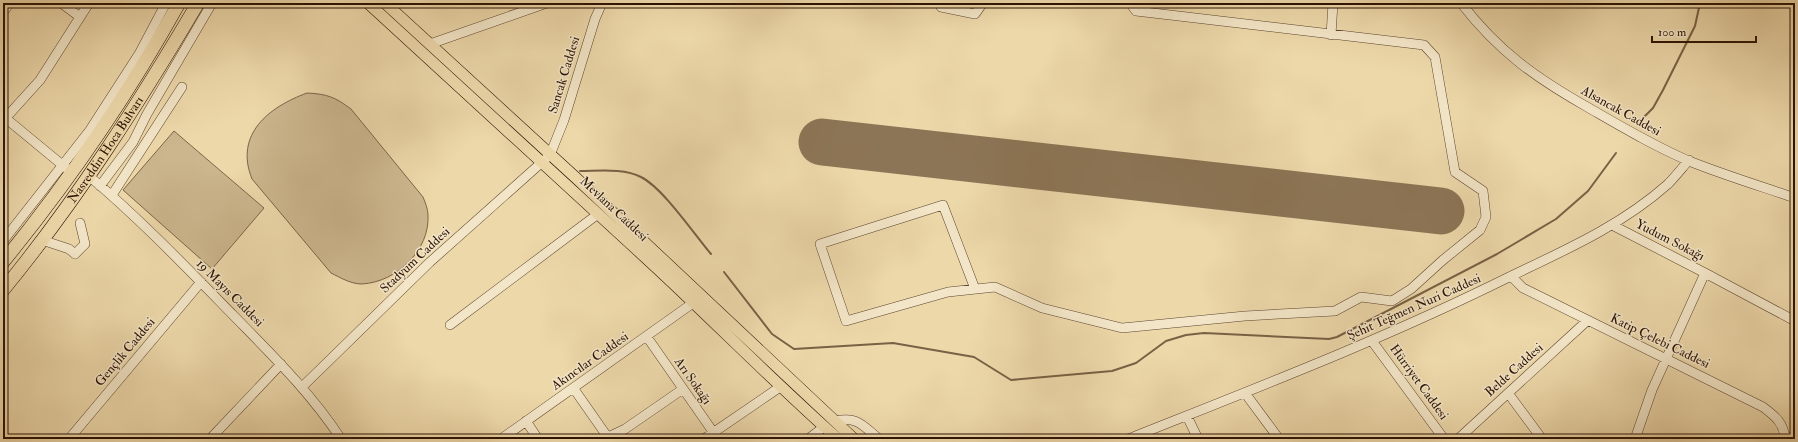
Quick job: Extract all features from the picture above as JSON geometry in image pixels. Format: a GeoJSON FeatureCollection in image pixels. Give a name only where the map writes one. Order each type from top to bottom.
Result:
{"type":"FeatureCollection","features":[{"type":"Feature","properties":{"kind":"highway","name":"Nasreddin Hoca Bulvarı"},"geometry":{"type":"LineString","coordinates":[[3,262],[67,169],[129,87],[179,3]]}},
{"type":"Feature","properties":{"kind":"highway","name":"Nasreddin Hoca Bulvarı"},"geometry":{"type":"LineString","coordinates":[[3,290],[89,176],[169,52],[198,3]]}},
{"type":"Feature","properties":{"kind":"main road","name":"Mevlana Caddesi"},"geometry":{"type":"LineString","coordinates":[[368,3],[547,159],[854,439]]}},
{"type":"Feature","properties":{"kind":"main road","name":"Mevlana Caddesi"},"geometry":{"type":"LineString","coordinates":[[385,3],[430,44],[547,159],[598,214],[693,303],[821,429],[838,439]]}},
{"type":"Feature","properties":{"kind":"street"},"geometry":{"type":"LineString","coordinates":[[3,12],[10,3]]}},
{"type":"Feature","properties":{"kind":"street"},"geometry":{"type":"LineString","coordinates":[[61,3],[80,17]]}},
{"type":"Feature","properties":{"kind":"street"},"geometry":{"type":"LineString","coordinates":[[67,169],[4,119],[40,80],[89,3]]}},
{"type":"Feature","properties":{"kind":"street"},"geometry":{"type":"LineString","coordinates":[[3,241],[67,169],[90,130],[139,54],[166,3]]}},
{"type":"Feature","properties":{"kind":"street"},"geometry":{"type":"LineString","coordinates":[[100,186],[133,142],[147,114],[212,3]]}},
{"type":"Feature","properties":{"kind":"street"},"geometry":{"type":"LineString","coordinates":[[430,44],[547,3]]}},
{"type":"Feature","properties":{"kind":"street","name":"Sancak Caddesi"},"geometry":{"type":"LineString","coordinates":[[547,159],[564,120],[595,20],[602,3]]}},
{"type":"Feature","properties":{"kind":"street"},"geometry":{"type":"LineString","coordinates":[[941,7],[975,14],[981,3]]}},
{"type":"Feature","properties":{"kind":"street"},"geometry":{"type":"LineString","coordinates":[[975,289],[943,205],[820,244],[846,321],[948,292],[996,287],[1042,308],[1122,328],[1246,316],[1335,311],[1361,297],[1392,301],[1411,289],[1442,260],[1480,230],[1486,217],[1483,191],[1455,172],[1435,58],[1424,45],[1136,11],[1130,3]]}},
{"type":"Feature","properties":{"kind":"street"},"geometry":{"type":"LineString","coordinates":[[1331,35],[1333,3]]}},
{"type":"Feature","properties":{"kind":"street","name":"Alsancak Caddesi"},"geometry":{"type":"LineString","coordinates":[[1461,3],[1501,48],[1543,81],[1629,132],[1689,160],[1795,198]]}},
{"type":"Feature","properties":{"kind":"street"},"geometry":{"type":"LineString","coordinates":[[169,52],[181,58]]}},
{"type":"Feature","properties":{"kind":"street"},"geometry":{"type":"LineString","coordinates":[[112,196],[182,87]]}},
{"type":"Feature","properties":{"kind":"street","name":"Stadyum Caddesi"},"geometry":{"type":"LineString","coordinates":[[302,387],[430,262],[547,159]]}},
{"type":"Feature","properties":{"kind":"street","name":"Şehit Teğmen Nuri Caddesi"},"geometry":{"type":"LineString","coordinates":[[1128,439],[1246,393],[1372,340],[1581,242],[1636,208],[1669,183],[1689,160]]}},
{"type":"Feature","properties":{"kind":"street","name":"19 Mayıs Caddesi"},"geometry":{"type":"LineString","coordinates":[[89,176],[112,196],[200,282],[281,364],[302,387],[341,439]]}},
{"type":"Feature","properties":{"kind":"street"},"geometry":{"type":"LineString","coordinates":[[450,325],[598,214]]}},
{"type":"Feature","properties":{"kind":"street"},"geometry":{"type":"LineString","coordinates":[[42,240],[69,250],[75,254],[85,244],[80,223]]}},
{"type":"Feature","properties":{"kind":"street","name":"Yudum Sokağı"},"geometry":{"type":"LineString","coordinates":[[1612,224],[1705,273],[1665,358],[1642,416],[1636,439]]}},
{"type":"Feature","properties":{"kind":"street"},"geometry":{"type":"LineString","coordinates":[[1705,273],[1795,321]]}},
{"type":"Feature","properties":{"kind":"street","name":"Katip Çelebi Caddesi"},"geometry":{"type":"LineString","coordinates":[[1511,276],[1523,288],[1763,407],[1782,423],[1785,439]]}},
{"type":"Feature","properties":{"kind":"street","name":"Gençlik Caddesi"},"geometry":{"type":"LineString","coordinates":[[69,439],[200,282]]}},
{"type":"Feature","properties":{"kind":"street","name":"Akıncılar Caddesi"},"geometry":{"type":"LineString","coordinates":[[501,439],[574,389],[693,303]]}},
{"type":"Feature","properties":{"kind":"street","name":"Belde Caddesi"},"geometry":{"type":"LineString","coordinates":[[1458,439],[1588,320]]}},
{"type":"Feature","properties":{"kind":"street","name":"Arı Sokağı"},"geometry":{"type":"LineString","coordinates":[[647,337],[716,436]]}},
{"type":"Feature","properties":{"kind":"street","name":"Hürriyet Caddesi"},"geometry":{"type":"LineString","coordinates":[[1372,340],[1444,439]]}},
{"type":"Feature","properties":{"kind":"street"},"geometry":{"type":"LineString","coordinates":[[210,439],[281,364]]}},
{"type":"Feature","properties":{"kind":"street"},"geometry":{"type":"LineString","coordinates":[[704,439],[716,436],[780,387]]}},
{"type":"Feature","properties":{"kind":"street"},"geometry":{"type":"LineString","coordinates":[[574,389],[607,438],[625,429],[682,389]]}},
{"type":"Feature","properties":{"kind":"street"},"geometry":{"type":"LineString","coordinates":[[1246,393],[1279,439]]}},
{"type":"Feature","properties":{"kind":"street"},"geometry":{"type":"LineString","coordinates":[[1508,393],[1542,439]]}},
{"type":"Feature","properties":{"kind":"street"},"geometry":{"type":"LineString","coordinates":[[1187,416],[1198,439]]}},
{"type":"Feature","properties":{"kind":"street"},"geometry":{"type":"LineString","coordinates":[[836,421],[845,419],[855,420],[879,439]]}},
{"type":"Feature","properties":{"kind":"street"},"geometry":{"type":"LineString","coordinates":[[526,421],[538,439]]}},
{"type":"Feature","properties":{"kind":"street"},"geometry":{"type":"LineString","coordinates":[[808,439],[821,429],[824,439]]}},
{"type":"Feature","properties":{"kind":"street"},"geometry":{"type":"LineString","coordinates":[[1785,439],[1795,436]]}},
{"type":"Feature","properties":{"kind":"shaded area"},"geometry":{"type":"Polygon","coordinates":[[[307,93],[320,94],[330,97],[351,109],[423,197],[427,208],[427,228],[417,252],[399,271],[375,282],[358,284],[331,273],[252,179],[248,163],[248,149],[251,136],[258,124],[268,114],[280,106],[307,93]]]}},
{"type":"Feature","properties":{"kind":"shaded area"},"geometry":{"type":"Polygon","coordinates":[[[174,131],[264,208],[212,269],[123,190],[174,131]]]}},
{"type":"Feature","properties":{"kind":"waterway"},"geometry":{"type":"LineString","coordinates":[[1637,124],[1653,108],[1663,90],[1695,26],[1700,3]]}},
{"type":"Feature","properties":{"kind":"waterway"},"geometry":{"type":"LineString","coordinates":[[724,272],[772,334],[794,349],[893,343],[974,357],[1011,380],[1112,371],[1136,363],[1166,341],[1186,335],[1204,333],[1329,339],[1337,337],[1497,254],[1556,219],[1588,191],[1616,153]]}},
{"type":"Feature","properties":{"kind":"waterway"},"geometry":{"type":"LineString","coordinates":[[580,171],[619,171],[641,177],[659,191],[678,212],[711,254]]}},
{"type":"Feature","properties":{"kind":"runway"},"geometry":{"type":"LineString","coordinates":[[822,142],[1441,211]]}}]}
